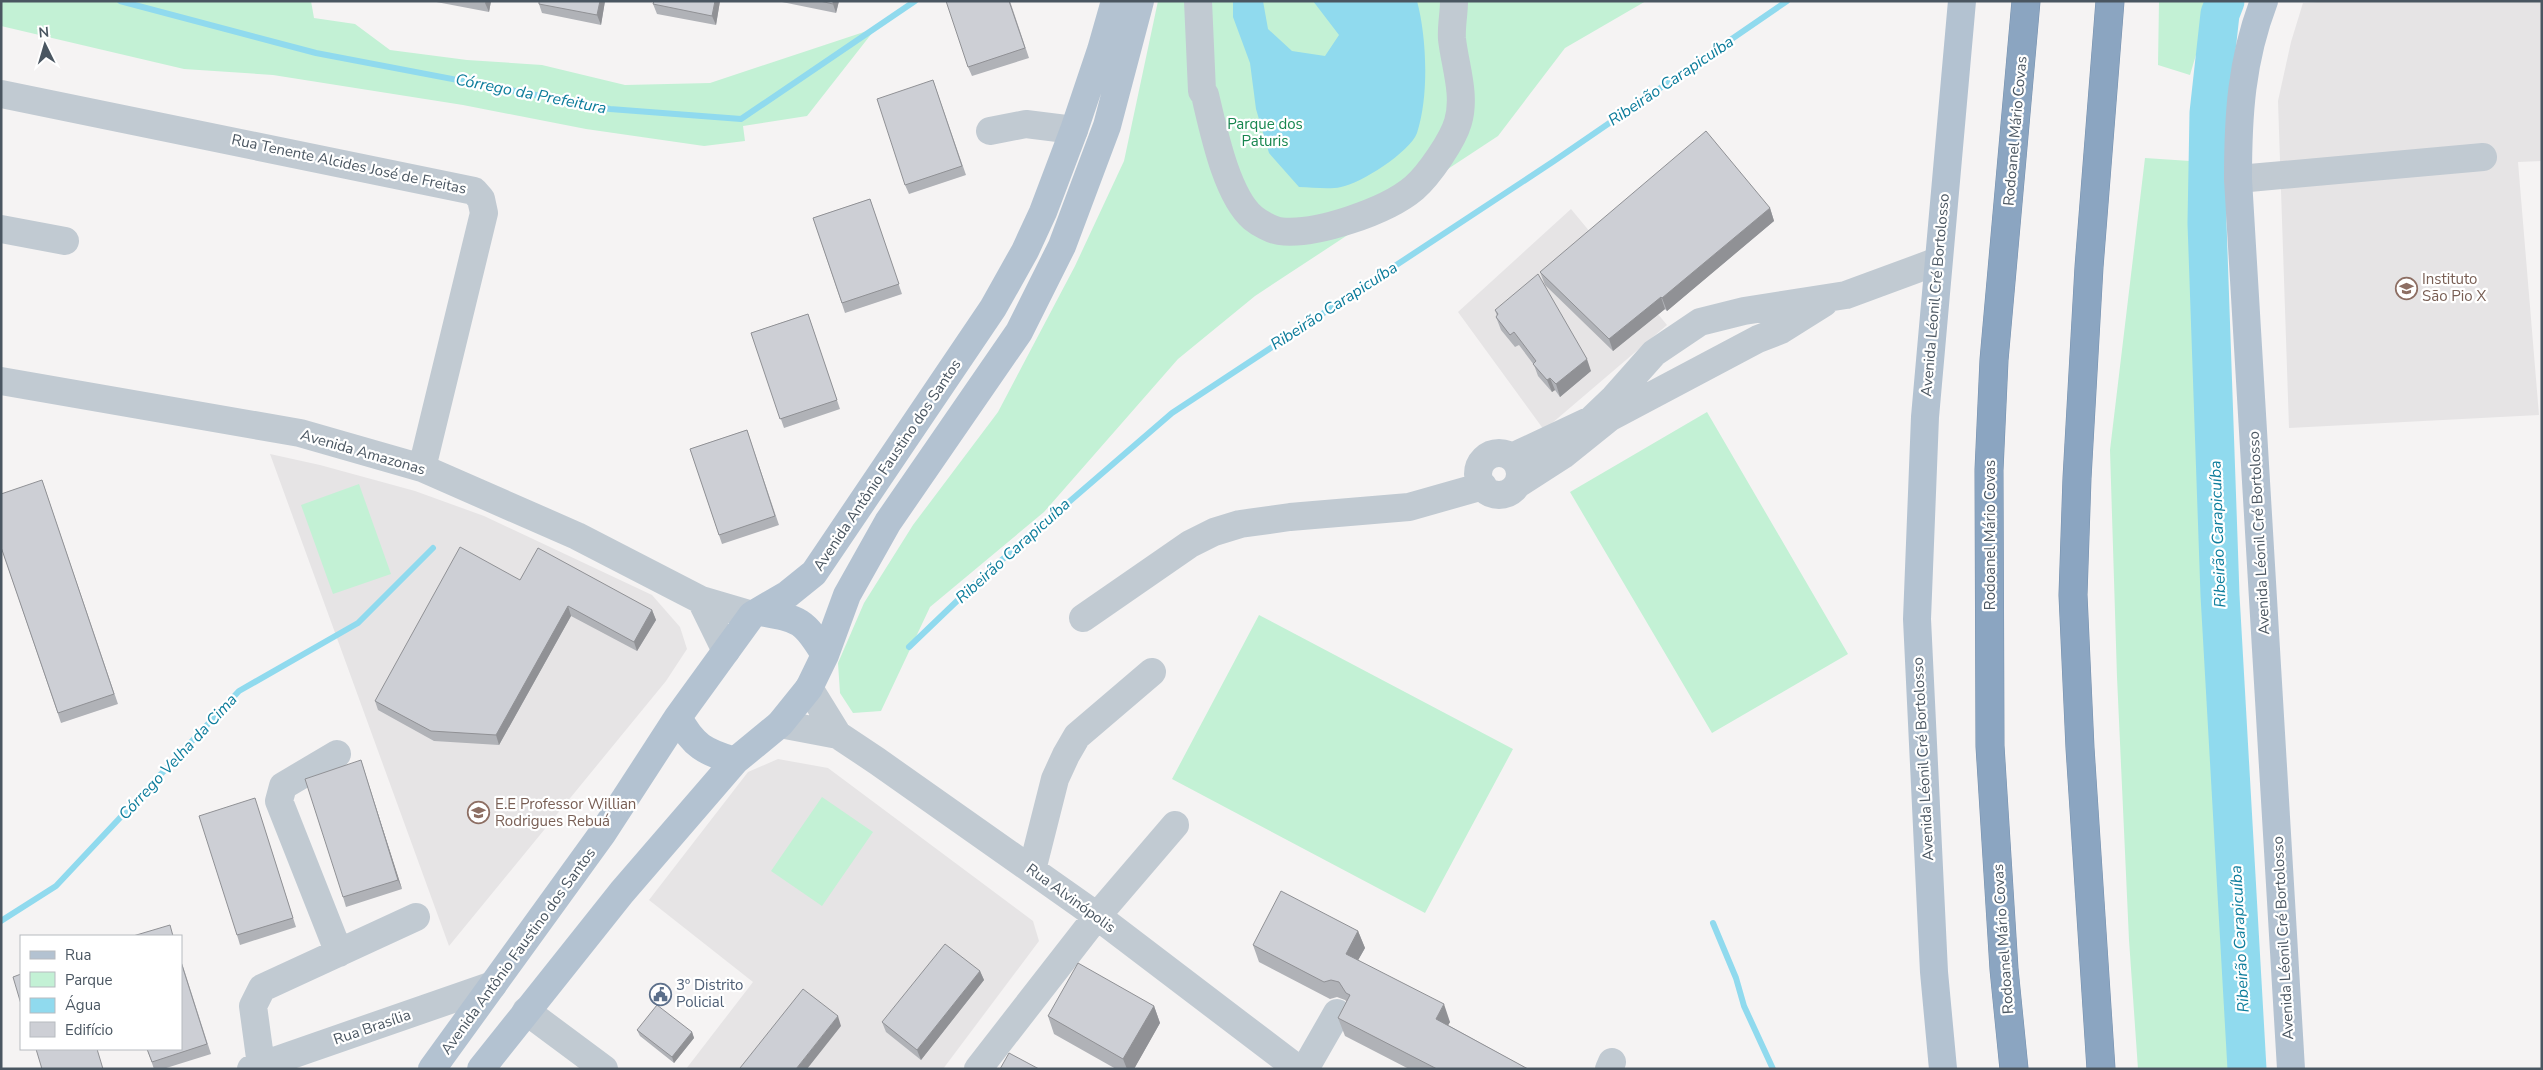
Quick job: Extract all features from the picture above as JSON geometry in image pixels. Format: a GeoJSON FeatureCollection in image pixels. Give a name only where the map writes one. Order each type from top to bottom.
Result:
{"type":"FeatureCollection","features":[{"type":"Feature","properties":{"kind":"highway","name":"Rodoanel Mário Covas"},"geometry":{"type":"LineString","coordinates":[[2014,1069],[2004,969],[1990,746],[1989,470],[1994,360],[2026,1]]}},
{"type":"Feature","properties":{"kind":"highway"},"geometry":{"type":"LineString","coordinates":[[2101,1069],[2081,767],[2073,595],[2077,478],[2089,267],[2110,1]]}},
{"type":"Feature","properties":{"kind":"main road","name":"Avenida Antônio Faustino dos Santos"},"geometry":{"type":"LineString","coordinates":[[432,1069],[602,834],[678,717],[726,651],[756,613],[803,583],[814,573],[993,308],[1043,212],[1074,130],[1115,1]]}},
{"type":"Feature","properties":{"kind":"main road"},"geometry":{"type":"LineString","coordinates":[[482,1069],[622,892],[735,762],[780,724],[809,688],[825,655],[847,595],[888,522],[1019,332],[1062,246],[1107,126],[1140,1]]}},
{"type":"Feature","properties":{"kind":"main road","name":"Avenida Léonil Cré Bortolosso"},"geometry":{"type":"LineString","coordinates":[[1943,1069],[1934,972],[1917,619],[1924,417],[1962,1]]}},
{"type":"Feature","properties":{"kind":"main road","name":"Avenida Léonil Cré Bortolosso"},"geometry":{"type":"LineString","coordinates":[[2264,1],[2243,72],[2238,120],[2238,180],[2291,1069]]}},
{"type":"Feature","properties":{"kind":"main road"},"geometry":{"type":"LineString","coordinates":[[756,613],[801,622],[811,632],[825,655]]}},
{"type":"Feature","properties":{"kind":"main road"},"geometry":{"type":"LineString","coordinates":[[678,717],[686,732],[700,747],[710,753],[735,762]]}},
{"type":"Feature","properties":{"kind":"street"},"geometry":{"type":"LineString","coordinates":[[1198,1],[1202,91],[1205,95],[1221,157],[1235,193],[1252,217],[1277,231],[1291,232],[1328,228],[1383,206],[1414,188],[1433,164],[1454,132],[1459,112],[1460,102],[1452,38],[1454,1]]}},
{"type":"Feature","properties":{"kind":"street"},"geometry":{"type":"LineString","coordinates":[[1216,1],[1214,88],[1234,150],[1260,204],[1276,215],[1291,218],[1329,216],[1354,205],[1421,162],[1438,135],[1449,103],[1434,1]]}},
{"type":"Feature","properties":{"kind":"street","name":"Rua Tenente Alcides José de Freitas"},"geometry":{"type":"LineString","coordinates":[[1,94],[474,191],[481,199],[484,213],[422,468]]}},
{"type":"Feature","properties":{"kind":"street"},"geometry":{"type":"LineString","coordinates":[[990,131],[1026,124],[1074,130]]}},
{"type":"Feature","properties":{"kind":"street"},"geometry":{"type":"LineString","coordinates":[[2238,180],[2483,157]]}},
{"type":"Feature","properties":{"kind":"street"},"geometry":{"type":"LineString","coordinates":[[1,229],[65,241]]}},
{"type":"Feature","properties":{"kind":"street"},"geometry":{"type":"LineString","coordinates":[[1832,298],[1781,330],[1758,339],[1609,418],[1563,455],[1518,484],[1514,489],[1502,495],[1489,492],[1483,486],[1478,476],[1485,459],[1498,453],[1512,457],[1591,420],[1614,398],[1654,353],[1700,322],[1744,311],[1832,298],[1938,261]]}},
{"type":"Feature","properties":{"kind":"street","name":"Avenida Amazonas"},"geometry":{"type":"LineString","coordinates":[[1,381],[300,433],[422,468],[577,536],[701,600],[756,613]]}},
{"type":"Feature","properties":{"kind":"street"},"geometry":{"type":"LineString","coordinates":[[1512,457],[1520,470],[1518,484]]}},
{"type":"Feature","properties":{"kind":"street"},"geometry":{"type":"LineString","coordinates":[[1083,618],[1190,544],[1214,532],[1240,524],[1290,517],[1409,507],[1483,486]]}},
{"type":"Feature","properties":{"kind":"street"},"geometry":{"type":"LineString","coordinates":[[701,600],[726,651]]}},
{"type":"Feature","properties":{"kind":"street"},"geometry":{"type":"LineString","coordinates":[[1032,870],[1055,779],[1077,736],[1152,672]]}},
{"type":"Feature","properties":{"kind":"street","name":"Rua Alvinópolis"},"geometry":{"type":"LineString","coordinates":[[809,688],[838,735],[1097,916],[1298,1069]]}},
{"type":"Feature","properties":{"kind":"street","name":"Rua Alvinópolis"},"geometry":{"type":"LineString","coordinates":[[780,724],[838,735]]}},
{"type":"Feature","properties":{"kind":"street"},"geometry":{"type":"LineString","coordinates":[[337,754],[283,786],[279,801],[339,953]]}},
{"type":"Feature","properties":{"kind":"street"},"geometry":{"type":"LineString","coordinates":[[978,1069],[1097,916],[1176,825]]}},
{"type":"Feature","properties":{"kind":"street"},"geometry":{"type":"LineString","coordinates":[[256,1067],[253,1006],[257,993],[262,988],[416,917]]}},
{"type":"Feature","properties":{"kind":"street","name":"Rua Brasília"},"geometry":{"type":"LineString","coordinates":[[256,1067],[493,986]]}},
{"type":"Feature","properties":{"kind":"street"},"geometry":{"type":"LineString","coordinates":[[526,1011],[604,1069]]}},
{"type":"Feature","properties":{"kind":"street"},"geometry":{"type":"LineString","coordinates":[[1305,1069],[1337,1012]]}},
{"type":"Feature","properties":{"kind":"shaded area","name":"Instituto São Pio X"},"geometry":{"type":"Polygon","coordinates":[[[2333,1],[2542,1],[2542,161],[2518,162],[2539,415],[2289,428],[2278,101],[2291,42],[2303,3],[2333,1]]]}},
{"type":"Feature","properties":{"kind":"shaded area"},"geometry":{"type":"Polygon","coordinates":[[[1571,209],[1667,325],[1544,430],[1458,312],[1571,209]]]}},
{"type":"Feature","properties":{"kind":"shaded area","name":"E.E Professor Willian Rodrigues Rebuá"},"geometry":{"type":"Polygon","coordinates":[[[270,454],[320,465],[415,491],[484,516],[652,595],[680,627],[687,649],[666,681],[449,946],[270,454]]]}},
{"type":"Feature","properties":{"kind":"shaded area"},"geometry":{"type":"Polygon","coordinates":[[[778,759],[828,768],[1033,921],[1039,941],[943,1069],[686,1069],[753,982],[649,900],[748,772],[778,759]]]}},
{"type":"Feature","properties":{"kind":"green space"},"geometry":{"type":"Polygon","coordinates":[[[1,1],[311,1],[314,18],[355,24],[390,50],[467,60],[542,65],[625,85],[710,83],[876,28],[807,116],[743,126],[745,141],[704,146],[586,129],[463,105],[273,75],[184,69],[1,26],[1,1]]]}},
{"type":"Feature","properties":{"kind":"green space","name":"Parque dos Paturis"},"geometry":{"type":"Polygon","coordinates":[[[1158,1],[1646,1],[1565,48],[1498,136],[1255,296],[1178,359],[1044,512],[930,607],[881,711],[853,713],[840,693],[838,663],[864,603],[913,525],[998,412],[1075,266],[1124,161],[1158,1]]]}},
{"type":"Feature","properties":{"kind":"green space"},"geometry":{"type":"Polygon","coordinates":[[[2159,1],[2212,1],[2190,75],[2158,65],[2159,1]]]}},
{"type":"Feature","properties":{"kind":"green space"},"geometry":{"type":"Polygon","coordinates":[[[2145,158],[2190,161],[2206,441],[2209,690],[2233,1069],[2138,1069],[2129,940],[2117,677],[2110,450],[2145,158]]]}},
{"type":"Feature","properties":{"kind":"green space"},"geometry":{"type":"Polygon","coordinates":[[[1707,412],[1848,654],[1712,733],[1570,492],[1707,412]]]}},
{"type":"Feature","properties":{"kind":"green space"},"geometry":{"type":"Polygon","coordinates":[[[359,484],[391,574],[333,594],[301,505],[359,484]]]}},
{"type":"Feature","properties":{"kind":"green space"},"geometry":{"type":"Polygon","coordinates":[[[1259,615],[1513,749],[1425,913],[1172,779],[1259,615]]]}},
{"type":"Feature","properties":{"kind":"green space"},"geometry":{"type":"Polygon","coordinates":[[[822,797],[873,832],[822,906],[771,871],[822,797]]]}},
{"type":"Feature","properties":{"kind":"water"},"geometry":{"type":"Polygon","coordinates":[[[1233,1],[1263,1],[1268,29],[1292,51],[1325,56],[1339,35],[1313,1],[1417,1],[1425,50],[1425,85],[1421,119],[1413,141],[1384,166],[1349,185],[1331,188],[1299,187],[1269,153],[1256,109],[1250,63],[1233,17],[1233,1]]]}},
{"type":"Feature","properties":{"kind":"building"},"geometry":{"type":"Polygon","coordinates":[[[539,1],[600,1],[597,15],[539,4],[539,1]]]}},
{"type":"Feature","properties":{"kind":"building"},"geometry":{"type":"Polygon","coordinates":[[[654,1],[715,1],[712,16],[653,4],[654,1]]]}},
{"type":"Feature","properties":{"kind":"building"},"geometry":{"type":"Polygon","coordinates":[[[820,1],[833,1],[833,4],[820,1]]]}},
{"type":"Feature","properties":{"kind":"building"},"geometry":{"type":"Polygon","coordinates":[[[946,1],[1009,1],[1025,48],[968,67],[946,1]]]}},
{"type":"Feature","properties":{"kind":"building"},"geometry":{"type":"Polygon","coordinates":[[[933,80],[962,166],[905,185],[877,99],[933,80]]]}},
{"type":"Feature","properties":{"kind":"building"},"geometry":{"type":"Polygon","coordinates":[[[1706,131],[1770,208],[1662,298],[1609,339],[1540,272],[1706,131]]]}},
{"type":"Feature","properties":{"kind":"building"},"geometry":{"type":"Polygon","coordinates":[[[870,199],[899,284],[842,303],[813,218],[870,199]]]}},
{"type":"Feature","properties":{"kind":"building"},"geometry":{"type":"Polygon","coordinates":[[[1538,274],[1587,359],[1556,384],[1550,378],[1547,380],[1533,364],[1536,361],[1514,332],[1510,335],[1496,317],[1498,314],[1495,310],[1538,274]]]}},
{"type":"Feature","properties":{"kind":"building"},"geometry":{"type":"Polygon","coordinates":[[[808,314],[837,400],[780,419],[751,333],[808,314]]]}},
{"type":"Feature","properties":{"kind":"building"},"geometry":{"type":"Polygon","coordinates":[[[747,430],[775,516],[719,535],[690,449],[747,430]]]}},
{"type":"Feature","properties":{"kind":"building"},"geometry":{"type":"Polygon","coordinates":[[[42,480],[114,694],[58,713],[1,547],[1,494],[42,480]]]}},
{"type":"Feature","properties":{"kind":"building"},"geometry":{"type":"Polygon","coordinates":[[[460,547],[520,580],[538,548],[652,610],[634,642],[568,606],[496,735],[431,731],[375,701],[460,547]]]}},
{"type":"Feature","properties":{"kind":"building"},"geometry":{"type":"Polygon","coordinates":[[[361,760],[398,880],[343,897],[305,779],[361,760]]]}},
{"type":"Feature","properties":{"kind":"building"},"geometry":{"type":"Polygon","coordinates":[[[255,798],[293,918],[237,935],[199,816],[255,798]]]}},
{"type":"Feature","properties":{"kind":"building"},"geometry":{"type":"Polygon","coordinates":[[[1281,891],[1358,931],[1346,954],[1444,1004],[1436,1019],[1528,1069],[1437,1069],[1338,1018],[1350,995],[1346,993],[1339,982],[1331,980],[1324,982],[1253,945],[1281,891]]]}},
{"type":"Feature","properties":{"kind":"building"},"geometry":{"type":"Polygon","coordinates":[[[170,925],[173,935],[136,935],[170,925]]]}},
{"type":"Feature","properties":{"kind":"building"},"geometry":{"type":"Polygon","coordinates":[[[945,944],[980,971],[917,1050],[882,1022],[945,944]]]}},
{"type":"Feature","properties":{"kind":"building"},"geometry":{"type":"Polygon","coordinates":[[[1078,963],[1154,1006],[1123,1059],[1048,1016],[1078,963]]]}},
{"type":"Feature","properties":{"kind":"building"},"geometry":{"type":"Polygon","coordinates":[[[182,965],[207,1044],[152,1062],[147,1050],[182,1050],[182,965]]]}},
{"type":"Feature","properties":{"kind":"building"},"geometry":{"type":"Polygon","coordinates":[[[20,974],[20,1001],[13,977],[20,974]]]}},
{"type":"Feature","properties":{"kind":"building"},"geometry":{"type":"Polygon","coordinates":[[[803,989],[838,1016],[796,1069],[741,1069],[740,1068],[803,989]]]}},
{"type":"Feature","properties":{"kind":"building"},"geometry":{"type":"Polygon","coordinates":[[[657,1005],[692,1032],[672,1057],[637,1030],[657,1005]]]}},
{"type":"Feature","properties":{"kind":"building"},"geometry":{"type":"Polygon","coordinates":[[[36,1050],[97,1050],[103,1069],[42,1069],[36,1050]]]}},
{"type":"Feature","properties":{"kind":"building"},"geometry":{"type":"Polygon","coordinates":[[[1009,1053],[1039,1069],[1000,1069],[1009,1053]]]}},
{"type":"Feature","properties":{"kind":"waterway","name":"Córrego da Prefeitura"},"geometry":{"type":"LineString","coordinates":[[120,1],[316,53],[610,109],[741,119],[915,1]]}},
{"type":"Feature","properties":{"kind":"waterway","name":"Ribeirão Carapicuíba"},"geometry":{"type":"LineString","coordinates":[[909,647],[982,577],[1172,413],[1554,161],[1787,1]]}},
{"type":"Feature","properties":{"kind":"waterway","name":"Ribeirão Carapicuíba"},"geometry":{"type":"LineString","coordinates":[[2225,1],[2220,14],[2209,113],[2207,223],[2220,595],[2247,1069]]}},
{"type":"Feature","properties":{"kind":"waterway","name":"Córrego Velha da Cima"},"geometry":{"type":"LineString","coordinates":[[1,921],[56,886],[239,691],[358,623],[433,548]]}},
{"type":"Feature","properties":{"kind":"waterway"},"geometry":{"type":"LineString","coordinates":[[1713,923],[1736,978],[1744,1006],[1773,1069]]}},
{"type":"Feature","properties":{"kind":"place","name":"Instituto São Pio X"},"geometry":{"type":"Point","coordinates":[2406,288]}},
{"type":"Feature","properties":{"kind":"place","name":"E.E Professor Willian Rodrigues Rebuá"},"geometry":{"type":"Point","coordinates":[479,813]}},
{"type":"Feature","properties":{"kind":"place","name":"3º Distrito Policial"},"geometry":{"type":"Point","coordinates":[660,994]}}]}
